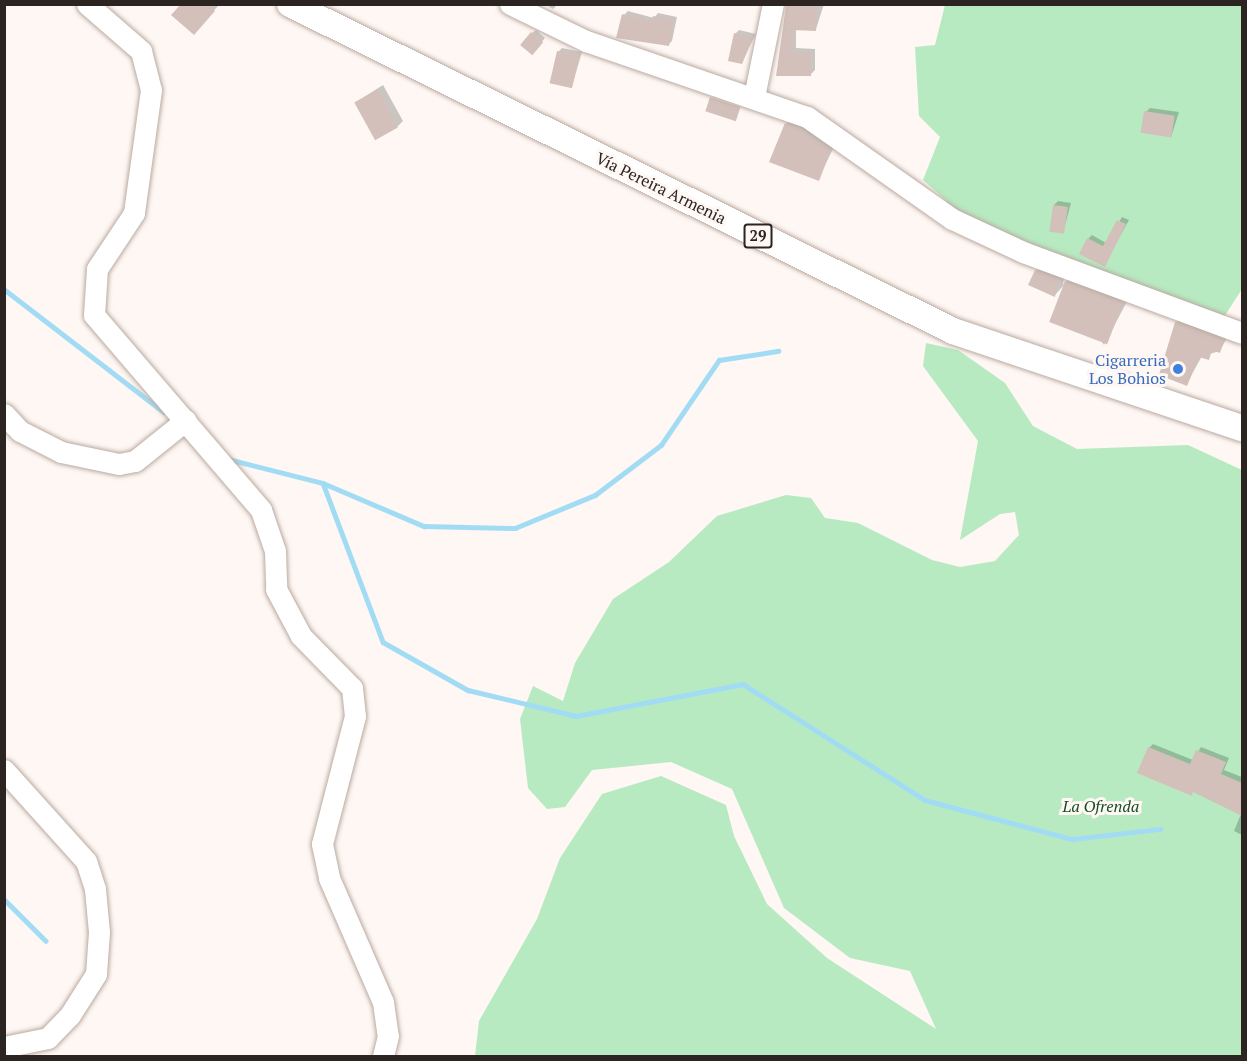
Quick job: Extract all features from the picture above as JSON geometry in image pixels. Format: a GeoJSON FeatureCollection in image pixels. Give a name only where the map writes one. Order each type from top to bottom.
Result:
{"type":"FeatureCollection","features":[{"type":"Feature","properties":{"kind":"main road","name":"Vía Pereira Armenia"},"geometry":{"type":"LineString","coordinates":[[290,4],[953,331],[1242,428]]}},
{"type":"Feature","properties":{"kind":"street"},"geometry":{"type":"LineString","coordinates":[[87,4],[141,51],[151,90],[134,213],[97,269],[94,315],[261,510],[275,551],[276,589],[302,636],[352,688],[355,716],[322,844],[329,878],[384,1002],[388,1036],[383,1056]]}},
{"type":"Feature","properties":{"kind":"street"},"geometry":{"type":"LineString","coordinates":[[510,4],[586,41],[807,117],[952,219],[1023,252],[1242,333]]}},
{"type":"Feature","properties":{"kind":"street"},"geometry":{"type":"LineString","coordinates":[[754,97],[773,4]]}},
{"type":"Feature","properties":{"kind":"street"},"geometry":{"type":"LineString","coordinates":[[4,414],[20,431],[61,452],[118,464],[135,461],[186,420]]}},
{"type":"Feature","properties":{"kind":"street"},"geometry":{"type":"LineString","coordinates":[[4,770],[86,861],[95,889],[99,932],[96,974],[70,1016],[48,1038],[4,1047]]}},
{"type":"Feature","properties":{"kind":"green space"},"geometry":{"type":"Polygon","coordinates":[[[945,5],[1242,5],[1242,289],[1224,317],[943,211],[947,201],[923,180],[940,137],[919,116],[915,47],[935,45],[945,5]]]}},
{"type":"Feature","properties":{"kind":"green space","name":"La Ofrenda"},"geometry":{"type":"Polygon","coordinates":[[[926,343],[958,350],[1005,383],[1033,426],[1077,449],[1188,445],[1242,470],[1242,1056],[475,1056],[479,1021],[537,919],[560,858],[602,794],[661,776],[726,805],[734,836],[767,904],[827,958],[936,1029],[910,971],[850,958],[784,908],[732,789],[671,762],[592,770],[565,807],[547,809],[528,788],[520,719],[533,686],[563,701],[575,663],[613,599],[669,562],[717,516],[786,495],[811,498],[825,518],[858,523],[932,560],[960,567],[995,561],[1019,535],[1015,512],[1000,514],[960,540],[978,441],[923,366],[926,343]]]}},
{"type":"Feature","properties":{"kind":"building"},"geometry":{"type":"Polygon","coordinates":[[[181,4],[208,4],[215,11],[194,35],[171,15],[181,4]]]}},
{"type":"Feature","properties":{"kind":"building"},"geometry":{"type":"Polygon","coordinates":[[[786,6],[817,7],[816,31],[792,30],[792,53],[811,53],[811,76],[776,76],[786,6]]]}},
{"type":"Feature","properties":{"kind":"building"},"geometry":{"type":"Polygon","coordinates":[[[622,14],[651,22],[653,16],[674,20],[669,46],[616,38],[622,14]]]}},
{"type":"Feature","properties":{"kind":"building"},"geometry":{"type":"Polygon","coordinates":[[[531,32],[543,42],[532,55],[520,45],[531,32]]]}},
{"type":"Feature","properties":{"kind":"building"},"geometry":{"type":"Polygon","coordinates":[[[734,33],[753,38],[742,64],[728,61],[734,33]]]}},
{"type":"Feature","properties":{"kind":"building"},"geometry":{"type":"Polygon","coordinates":[[[557,51],[579,56],[572,88],[550,83],[557,51]]]}},
{"type":"Feature","properties":{"kind":"building"},"geometry":{"type":"Polygon","coordinates":[[[377,90],[398,128],[375,140],[354,103],[377,90]]]}},
{"type":"Feature","properties":{"kind":"building"},"geometry":{"type":"Polygon","coordinates":[[[710,97],[740,107],[736,121],[705,111],[710,97]]]}},
{"type":"Feature","properties":{"kind":"building"},"geometry":{"type":"Polygon","coordinates":[[[1144,111],[1175,116],[1171,138],[1141,133],[1144,111]]]}},
{"type":"Feature","properties":{"kind":"building"},"geometry":{"type":"Polygon","coordinates":[[[785,123],[831,150],[819,181],[769,162],[785,123]]]}},
{"type":"Feature","properties":{"kind":"building"},"geometry":{"type":"Polygon","coordinates":[[[1053,205],[1068,207],[1064,234],[1049,232],[1053,205]]]}},
{"type":"Feature","properties":{"kind":"building"},"geometry":{"type":"Polygon","coordinates":[[[1117,220],[1126,224],[1105,267],[1079,254],[1087,238],[1103,246],[1117,220]]]}},
{"type":"Feature","properties":{"kind":"building"},"geometry":{"type":"Polygon","coordinates":[[[1035,270],[1058,278],[1055,297],[1028,285],[1035,270]]]}},
{"type":"Feature","properties":{"kind":"building"},"geometry":{"type":"Polygon","coordinates":[[[1065,281],[1123,303],[1107,344],[1049,322],[1065,281]]]}},
{"type":"Feature","properties":{"kind":"building"},"geometry":{"type":"Polygon","coordinates":[[[1175,322],[1224,340],[1220,353],[1212,350],[1209,360],[1199,357],[1187,386],[1159,375],[1175,322]]]}},
{"type":"Feature","properties":{"kind":"building"},"geometry":{"type":"Polygon","coordinates":[[[1148,747],[1190,764],[1196,750],[1226,762],[1221,774],[1242,783],[1242,816],[1193,792],[1192,796],[1137,773],[1148,747]]]}},
{"type":"Feature","properties":{"kind":"waterway"},"geometry":{"type":"LineString","coordinates":[[4,289],[164,412]]}},
{"type":"Feature","properties":{"kind":"waterway"},"geometry":{"type":"LineString","coordinates":[[228,459],[323,483],[424,526],[515,528],[595,495],[661,445],[719,360],[778,351]]}},
{"type":"Feature","properties":{"kind":"waterway"},"geometry":{"type":"LineString","coordinates":[[323,483],[383,642],[468,690],[576,716],[743,684],[925,800],[1072,839],[1160,829]]}},
{"type":"Feature","properties":{"kind":"waterway"},"geometry":{"type":"LineString","coordinates":[[4,899],[46,941]]}},
{"type":"Feature","properties":{"kind":"place","name":"Cigarreria Los Bohios"},"geometry":{"type":"Point","coordinates":[1178,369]}}]}
